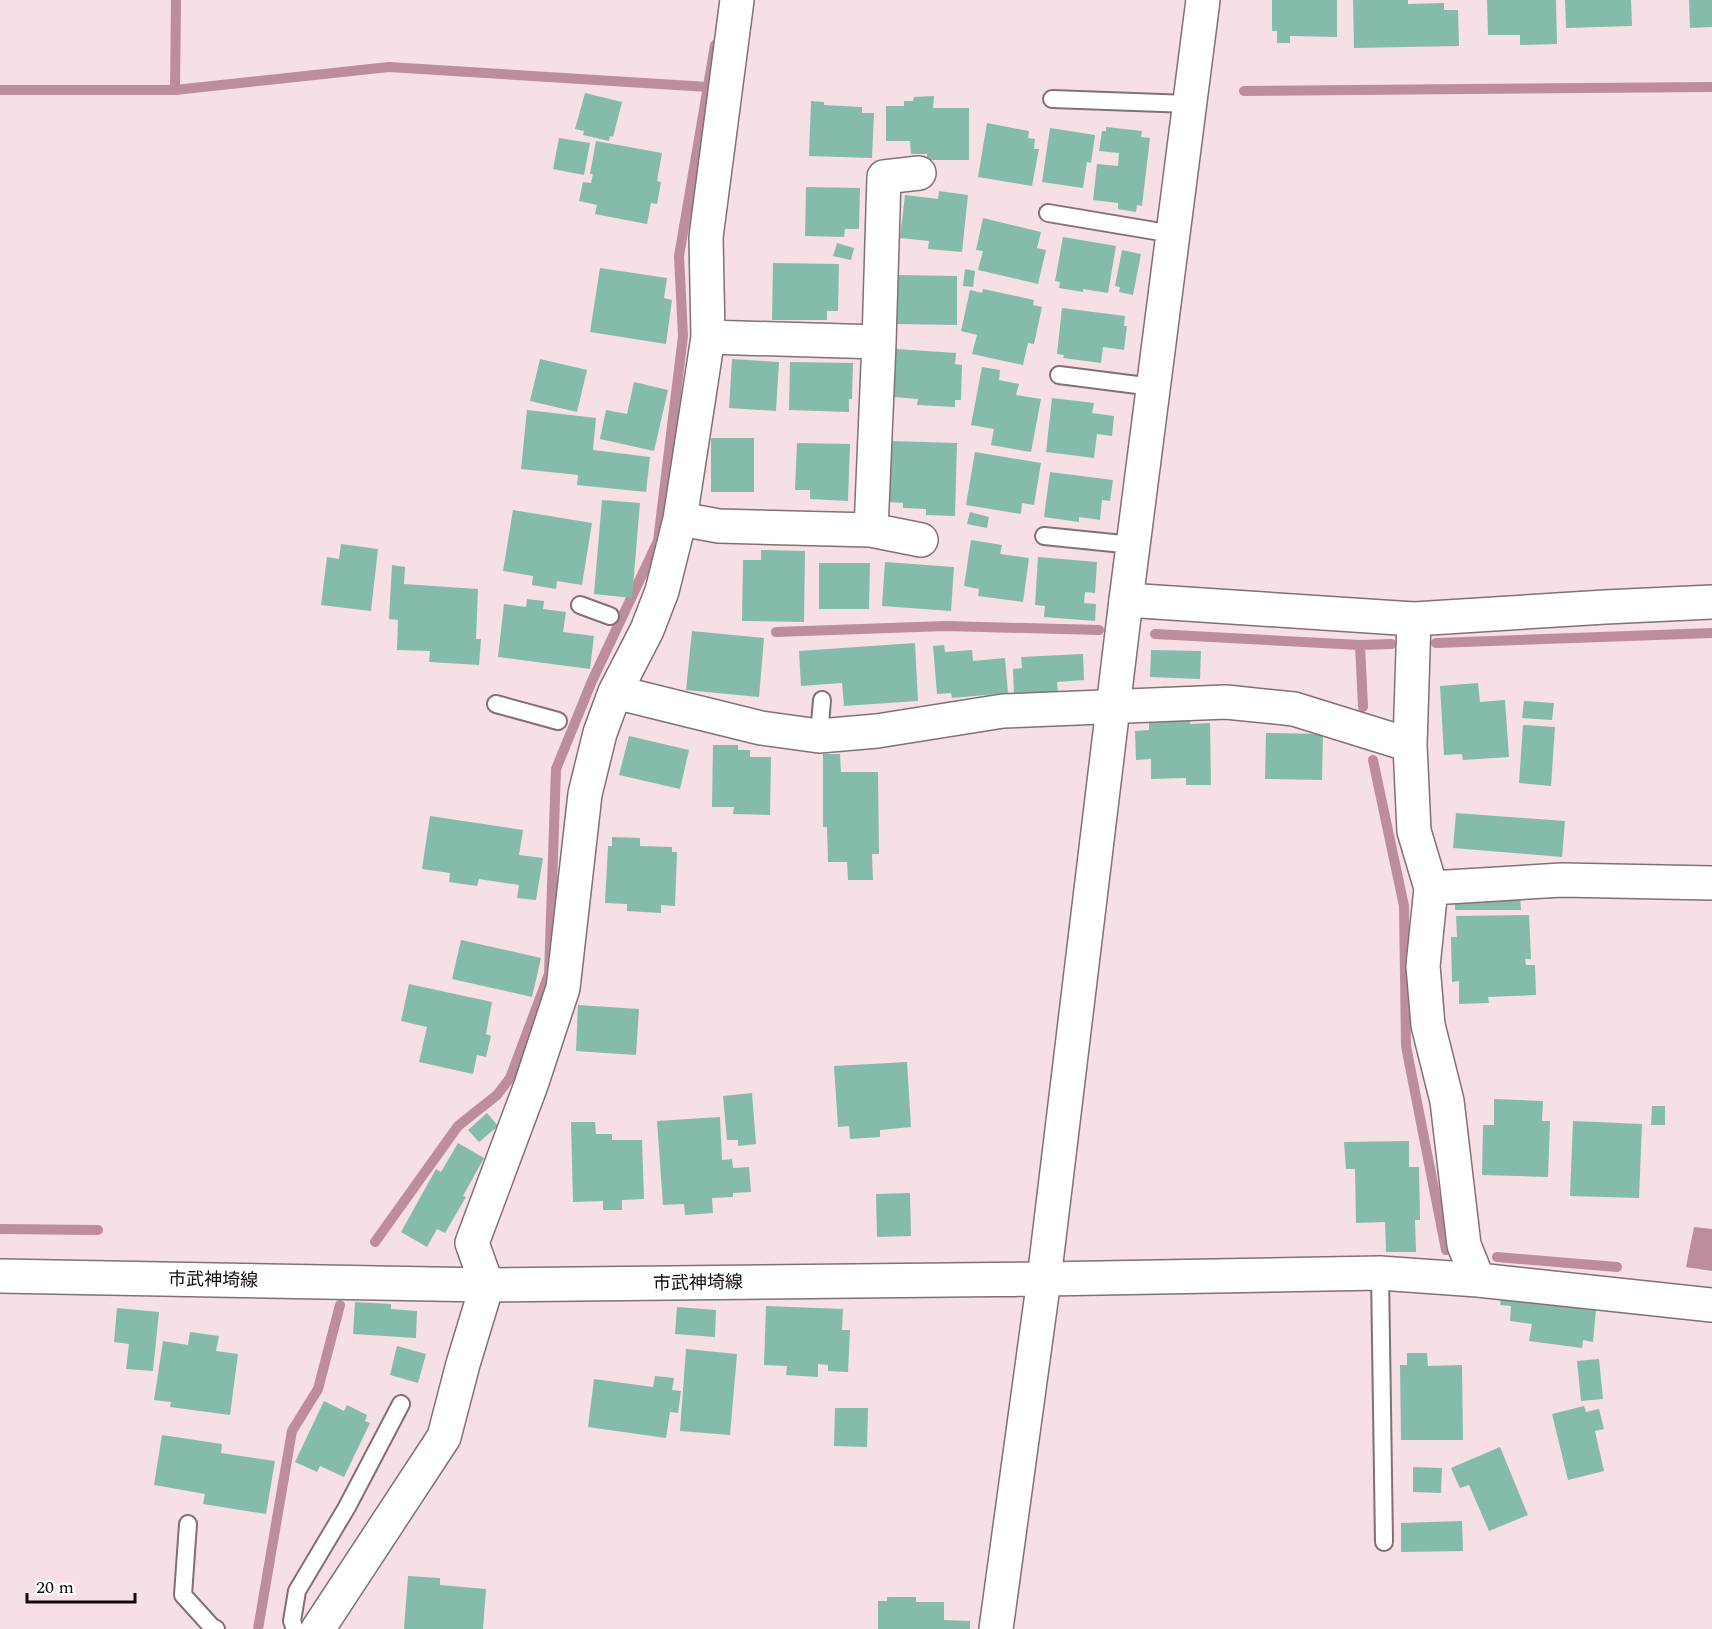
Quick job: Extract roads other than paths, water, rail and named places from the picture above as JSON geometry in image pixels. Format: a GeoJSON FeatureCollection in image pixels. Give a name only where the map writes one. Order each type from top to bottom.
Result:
{"type":"FeatureCollection","features":[{"type":"Feature","properties":{"kind":"street"},"geometry":{"type":"LineString","coordinates":[[318,1629],[444,1437],[487,1285],[472,1243],[531,1085],[563,988],[585,794],[600,733],[615,692],[648,630],[662,591],[680,519],[708,337],[706,237],[737,0]]}},
{"type":"Feature","properties":{"kind":"street"},"geometry":{"type":"LineString","coordinates":[[996,1629],[1044,1279],[1126,600],[1203,0]]}},
{"type":"Feature","properties":{"kind":"street"},"geometry":{"type":"LineString","coordinates":[[871,530],[884,177],[919,173]]}},
{"type":"Feature","properties":{"kind":"street"},"geometry":{"type":"LineString","coordinates":[[708,337],[879,342]]}},
{"type":"Feature","properties":{"kind":"street"},"geometry":{"type":"LineString","coordinates":[[680,519],[719,526],[871,530],[921,540]]}},
{"type":"Feature","properties":{"kind":"street"},"geometry":{"type":"LineString","coordinates":[[1126,600],[1414,619],[1712,602]]}},
{"type":"Feature","properties":{"kind":"street"},"geometry":{"type":"LineString","coordinates":[[1414,619],[1410,745],[1414,831],[1431,888],[1423,966],[1428,1025],[1447,1101],[1464,1245],[1478,1280]]}},
{"type":"Feature","properties":{"kind":"street"},"geometry":{"type":"LineString","coordinates":[[615,692],[760,728],[819,736],[877,731],[1003,711],[1226,702],[1294,709],[1410,745]]}},
{"type":"Feature","properties":{"kind":"street"},"geometry":{"type":"LineString","coordinates":[[1431,888],[1562,880],[1712,883]]}},
{"type":"Feature","properties":{"kind":"street","name":"市武神埼線"},"geometry":{"type":"LineString","coordinates":[[0,1276],[487,1285],[1380,1273],[1478,1280],[1712,1305]]}},
{"type":"Feature","properties":{"kind":"lane"},"geometry":{"type":"LineString","coordinates":[[1052,99],[1189,104]]}},
{"type":"Feature","properties":{"kind":"lane"},"geometry":{"type":"LineString","coordinates":[[1048,213],[1173,234]]}},
{"type":"Feature","properties":{"kind":"lane"},"geometry":{"type":"LineString","coordinates":[[1059,375],[1153,387]]}},
{"type":"Feature","properties":{"kind":"lane"},"geometry":{"type":"LineString","coordinates":[[1044,536],[1133,545]]}},
{"type":"Feature","properties":{"kind":"lane"},"geometry":{"type":"LineString","coordinates":[[580,604],[610,616]]}},
{"type":"Feature","properties":{"kind":"lane"},"geometry":{"type":"LineString","coordinates":[[819,736],[822,700]]}},
{"type":"Feature","properties":{"kind":"lane"},"geometry":{"type":"LineString","coordinates":[[496,704],[558,721]]}},
{"type":"Feature","properties":{"kind":"lane"},"geometry":{"type":"LineString","coordinates":[[1380,1273],[1384,1542]]}},
{"type":"Feature","properties":{"kind":"lane"},"geometry":{"type":"LineString","coordinates":[[295,1629],[292,1621],[297,1591],[347,1507],[401,1404]]}},
{"type":"Feature","properties":{"kind":"lane"},"geometry":{"type":"LineString","coordinates":[[188,1524],[183,1595],[212,1628],[216,1629]]}},
{"type":"Feature","properties":{"kind":"waterway"},"geometry":{"type":"LineString","coordinates":[[175,90],[176,0]]}},
{"type":"Feature","properties":{"kind":"waterway"},"geometry":{"type":"LineString","coordinates":[[375,1242],[458,1126],[497,1095],[510,1078],[549,974],[556,769],[592,681],[658,541],[683,336],[679,256],[715,45]]}},
{"type":"Feature","properties":{"kind":"waterway"},"geometry":{"type":"LineString","coordinates":[[0,90],[175,90],[389,67],[708,87]]}},
{"type":"Feature","properties":{"kind":"waterway"},"geometry":{"type":"LineString","coordinates":[[1244,91],[1712,87]]}},
{"type":"Feature","properties":{"kind":"waterway"},"geometry":{"type":"LineString","coordinates":[[776,632],[946,626],[1099,630]]}},
{"type":"Feature","properties":{"kind":"waterway"},"geometry":{"type":"LineString","coordinates":[[1436,643],[1712,633]]}},
{"type":"Feature","properties":{"kind":"waterway"},"geometry":{"type":"LineString","coordinates":[[1155,634],[1360,645],[1363,707]]}},
{"type":"Feature","properties":{"kind":"waterway"},"geometry":{"type":"LineString","coordinates":[[1360,645],[1391,644]]}},
{"type":"Feature","properties":{"kind":"waterway"},"geometry":{"type":"LineString","coordinates":[[1373,760],[1404,906],[1406,1046],[1446,1250]]}},
{"type":"Feature","properties":{"kind":"waterway"},"geometry":{"type":"LineString","coordinates":[[0,1229],[98,1230]]}},
{"type":"Feature","properties":{"kind":"waterway"},"geometry":{"type":"LineString","coordinates":[[1497,1257],[1617,1267]]}},
{"type":"Feature","properties":{"kind":"waterway"},"geometry":{"type":"LineString","coordinates":[[258,1629],[292,1431],[318,1389],[340,1305]]}}]}
